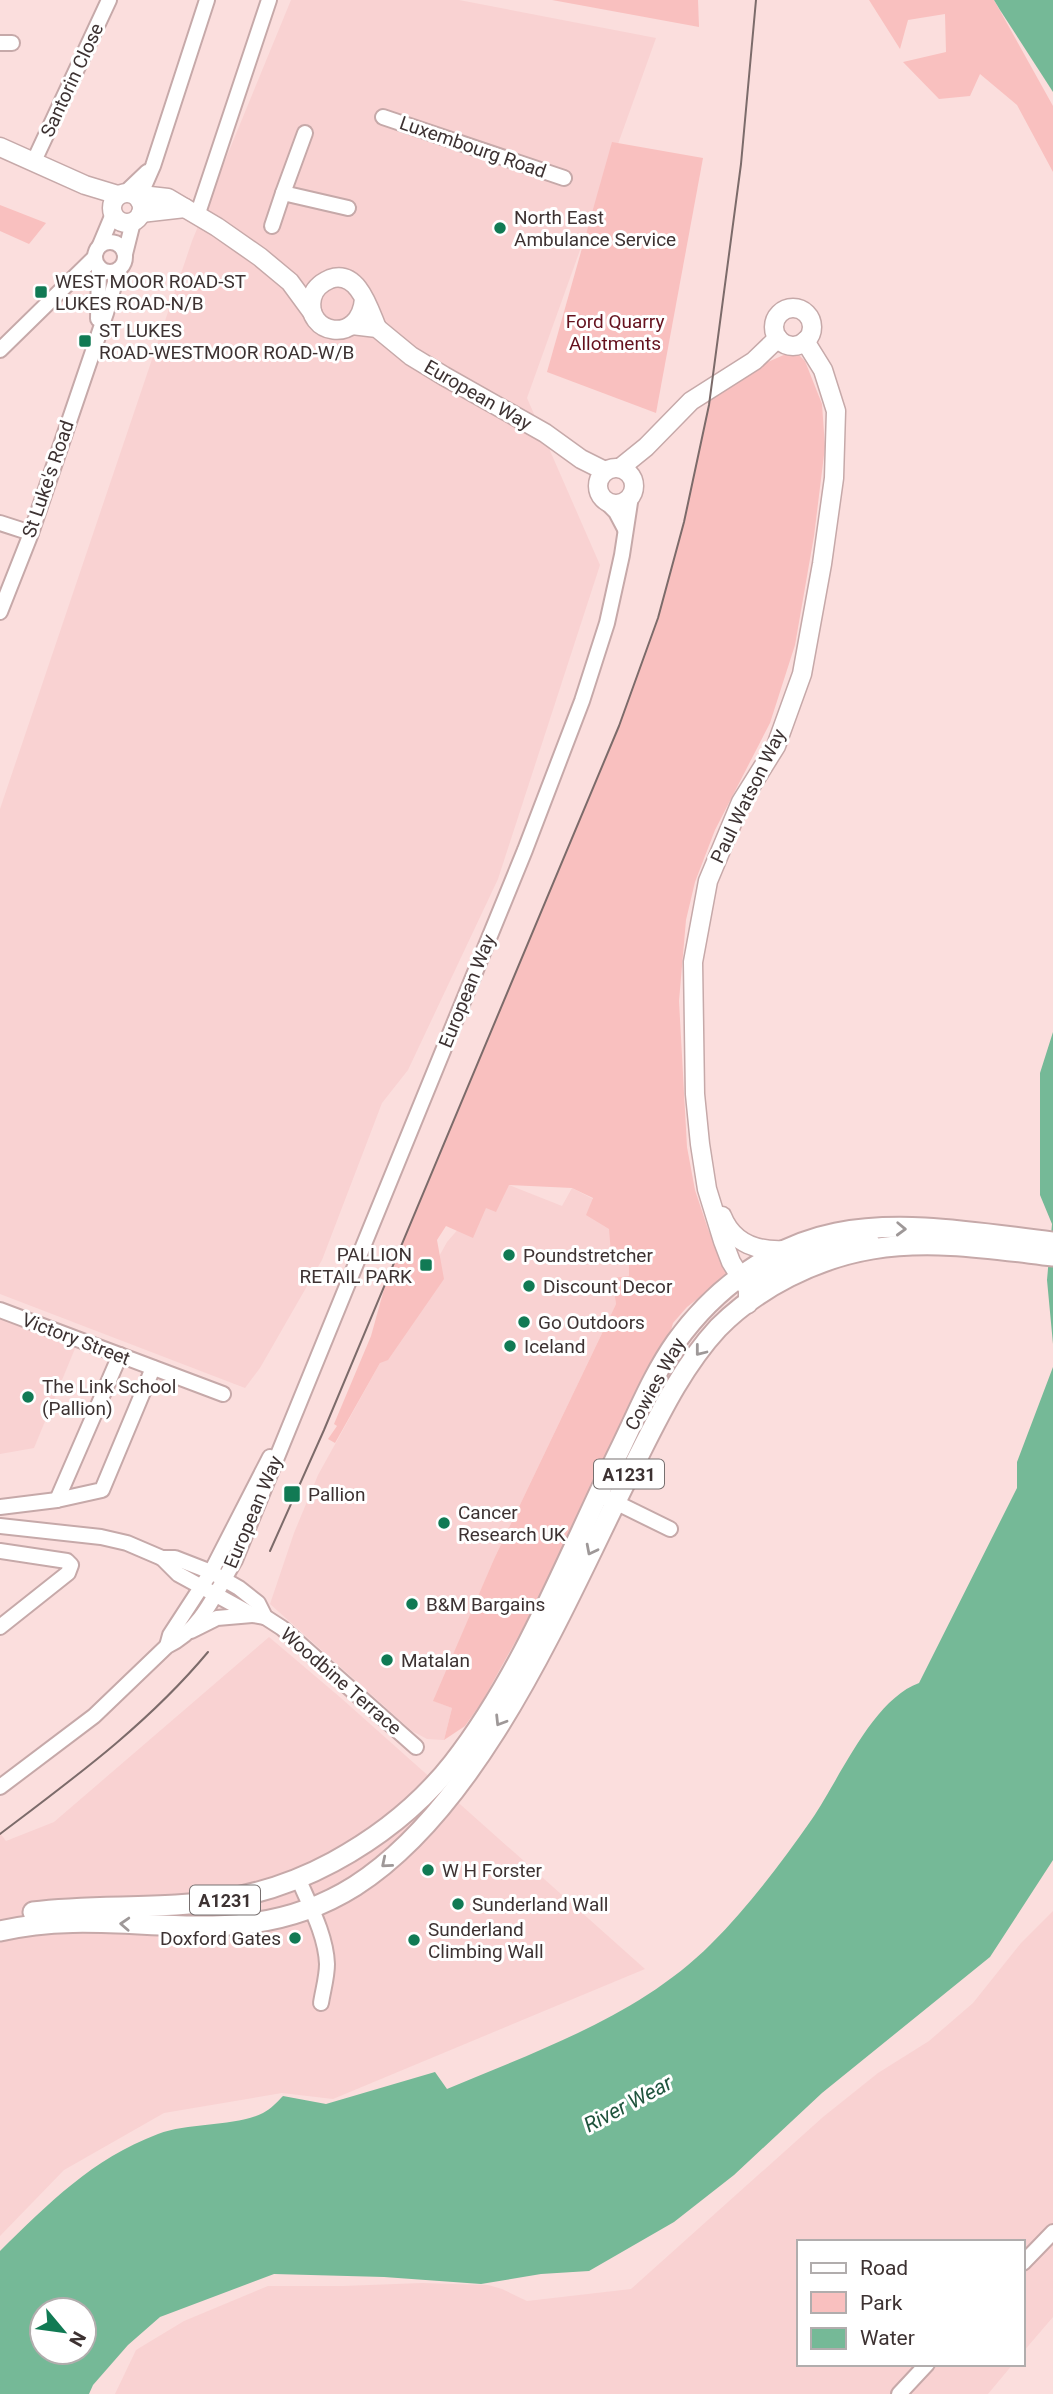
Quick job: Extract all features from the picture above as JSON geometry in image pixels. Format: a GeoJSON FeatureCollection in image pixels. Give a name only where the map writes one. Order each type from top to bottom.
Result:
{"type":"FeatureCollection","features":[{"type":"Feature","properties":{"kind":"highway","name":"Cowies Way"},"geometry":{"type":"LineString","coordinates":[[311,1910],[383,1867],[409,1842],[460,1782],[492,1735],[529,1673],[607,1498],[662,1364],[705,1307],[740,1276],[787,1250],[834,1234],[861,1230],[920,1229],[982,1241]]}},
{"type":"Feature","properties":{"kind":"highway","name":"Cowies Way"},"geometry":{"type":"LineString","coordinates":[[298,1878],[330,1864],[379,1834],[423,1797],[454,1762],[492,1707],[557,1582],[607,1498],[695,1355],[720,1326],[778,1284],[834,1259],[868,1249],[982,1241]]}},
{"type":"Feature","properties":{"kind":"highway","name":"A1231"},"geometry":{"type":"LineString","coordinates":[[982,1241],[1053,1242]]}},
{"type":"Feature","properties":{"kind":"highway","name":"A1231"},"geometry":{"type":"LineString","coordinates":[[982,1241],[1053,1256]]}},
{"type":"Feature","properties":{"kind":"highway","name":"A1231"},"geometry":{"type":"LineString","coordinates":[[0,1918],[46,1911],[180,1905],[221,1900],[251,1894],[298,1878]]}},
{"type":"Feature","properties":{"kind":"highway","name":"A1231"},"geometry":{"type":"LineString","coordinates":[[0,1931],[48,1924],[90,1922],[180,1927],[237,1926],[311,1910]]}},
{"type":"Feature","properties":{"kind":"main road"},"geometry":{"type":"LineString","coordinates":[[0,147],[128,206],[150,196],[168,198],[260,257],[290,282],[325,327],[334,330],[346,329],[352,325],[363,312],[364,299]]}},
{"type":"Feature","properties":{"kind":"main road"},"geometry":{"type":"LineString","coordinates":[[290,282],[322,283],[342,278],[354,283],[377,328]]}},
{"type":"Feature","properties":{"kind":"main road"},"geometry":{"type":"LineString","coordinates":[[312,312],[313,295],[322,283]]}},
{"type":"Feature","properties":{"kind":"main road"},"geometry":{"type":"LineString","coordinates":[[792,308],[804,312],[811,321],[811,332],[800,345],[788,345],[778,338],[774,329],[778,316],[783,312],[792,308]]}},
{"type":"Feature","properties":{"kind":"main road"},"geometry":{"type":"LineString","coordinates":[[352,325],[377,328]]}},
{"type":"Feature","properties":{"kind":"main road","name":"European Way"},"geometry":{"type":"LineString","coordinates":[[377,328],[411,356],[545,433],[581,459],[614,474]]}},
{"type":"Feature","properties":{"kind":"main road"},"geometry":{"type":"LineString","coordinates":[[614,474],[634,487],[631,496],[622,503],[607,503],[597,491],[614,474],[646,447],[691,401],[754,361],[778,338]]}},
{"type":"Feature","properties":{"kind":"main road","name":"Paul Watson Way"},"geometry":{"type":"LineString","coordinates":[[748,1304],[748,1289],[723,1241],[706,1178],[695,1094],[693,962],[708,881],[741,802],[776,746],[802,674],[822,565],[834,478],[836,411],[823,370],[805,341]]}},
{"type":"Feature","properties":{"kind":"main road","name":"Paul Watson Way"},"geometry":{"type":"LineString","coordinates":[[706,1178],[732,1235],[767,1251],[787,1250]]}},
{"type":"Feature","properties":{"kind":"main road"},"geometry":{"type":"LineString","coordinates":[[740,1276],[755,1281],[806,1256],[844,1245],[865,1241],[896,1246]]}},
{"type":"Feature","properties":{"kind":"street","name":"Santorin Close"},"geometry":{"type":"LineString","coordinates":[[34,161],[109,0]]}},
{"type":"Feature","properties":{"kind":"street","name":"St Luke's Road"},"geometry":{"type":"LineString","coordinates":[[94,345],[99,315],[98,256],[153,166],[207,0]]}},
{"type":"Feature","properties":{"kind":"street"},"geometry":{"type":"LineString","coordinates":[[191,212],[269,0]]}},
{"type":"Feature","properties":{"kind":"street","name":"Luxembourg Road"},"geometry":{"type":"LineString","coordinates":[[383,117],[564,178]]}},
{"type":"Feature","properties":{"kind":"street"},"geometry":{"type":"LineString","coordinates":[[272,226],[305,133]]}},
{"type":"Feature","properties":{"kind":"street"},"geometry":{"type":"LineString","coordinates":[[283,192],[348,208]]}},
{"type":"Feature","properties":{"kind":"street"},"geometry":{"type":"LineString","coordinates":[[98,256],[108,272],[119,269],[125,259],[128,206]]}},
{"type":"Feature","properties":{"kind":"street"},"geometry":{"type":"LineString","coordinates":[[0,350],[98,256],[108,242],[116,243],[125,254]]}},
{"type":"Feature","properties":{"kind":"street","name":"St Luke's Road"},"geometry":{"type":"LineString","coordinates":[[0,612],[31,533],[119,269]]}},
{"type":"Feature","properties":{"kind":"street","name":"European Way"},"geometry":{"type":"LineString","coordinates":[[217,1575],[235,1560],[520,863],[582,701],[607,623],[622,555],[631,496]]}},
{"type":"Feature","properties":{"kind":"street"},"geometry":{"type":"LineString","coordinates":[[607,503],[616,512],[625,529]]}},
{"type":"Feature","properties":{"kind":"street"},"geometry":{"type":"LineString","coordinates":[[0,523],[31,533]]}},
{"type":"Feature","properties":{"kind":"street","name":"Victory Street"},"geometry":{"type":"LineString","coordinates":[[0,1310],[223,1394]]}},
{"type":"Feature","properties":{"kind":"street"},"geometry":{"type":"LineString","coordinates":[[0,1507],[57,1500],[120,1355]]}},
{"type":"Feature","properties":{"kind":"street","name":"Victory Street"},"geometry":{"type":"LineString","coordinates":[[57,1500],[102,1490],[153,1368]]}},
{"type":"Feature","properties":{"kind":"street","name":"European Way"},"geometry":{"type":"LineString","coordinates":[[217,1575],[261,1473],[281,1445]]}},
{"type":"Feature","properties":{"kind":"street"},"geometry":{"type":"LineString","coordinates":[[607,1498],[670,1529]]}},
{"type":"Feature","properties":{"kind":"street"},"geometry":{"type":"LineString","coordinates":[[0,1526],[101,1537],[127,1543],[162,1558]]}},
{"type":"Feature","properties":{"kind":"street"},"geometry":{"type":"LineString","coordinates":[[0,1551],[67,1561],[71,1566],[68,1573],[0,1627]]}},
{"type":"Feature","properties":{"kind":"street","name":"Woodbine Terrace"},"geometry":{"type":"LineString","coordinates":[[162,1558],[175,1558],[217,1575],[239,1588],[258,1602],[259,1616]]}},
{"type":"Feature","properties":{"kind":"street","name":"Woodbine Terrace"},"geometry":{"type":"LineString","coordinates":[[162,1558],[178,1574],[282,1628],[416,1747]]}},
{"type":"Feature","properties":{"kind":"street"},"geometry":{"type":"LineString","coordinates":[[235,1560],[235,1578],[239,1588]]}},
{"type":"Feature","properties":{"kind":"street"},"geometry":{"type":"LineString","coordinates":[[190,1631],[217,1575]]}},
{"type":"Feature","properties":{"kind":"street"},"geometry":{"type":"LineString","coordinates":[[167,1646],[170,1635],[209,1590]]}},
{"type":"Feature","properties":{"kind":"street"},"geometry":{"type":"LineString","coordinates":[[0,1787],[94,1716],[167,1646],[190,1631],[217,1619],[259,1616]]}},
{"type":"Feature","properties":{"kind":"street"},"geometry":{"type":"LineString","coordinates":[[298,1878],[326,1955],[321,2003]]}},
{"type":"Feature","properties":{"kind":"street"},"geometry":{"type":"LineString","coordinates":[[1025,2261],[1053,2232]]}},
{"type":"Feature","properties":{"kind":"street"},"geometry":{"type":"LineString","coordinates":[[899,2394],[925,2366]]}},
{"type":"Feature","properties":{"kind":"shaded area"},"geometry":{"type":"Polygon","coordinates":[[[291,0],[459,0],[656,38],[527,398],[600,565],[498,879],[408,1070],[382,1103],[322,1260],[260,1368],[245,1388],[0,1294],[0,809],[192,241],[291,0]]]}},
{"type":"Feature","properties":{"kind":"shaded area","name":"PALLION RETAIL PARK"},"geometry":{"type":"Polygon","coordinates":[[[509,1185],[562,1206],[572,1188],[593,1199],[609,1229],[629,1248],[629,1276],[612,1278],[616,1304],[494,1559],[434,1701],[452,1708],[444,1740],[427,1739],[412,1731],[270,1604],[294,1533],[318,1475],[447,1242],[480,1204],[509,1185]]]}},
{"type":"Feature","properties":{"kind":"shaded area","name":"The Link School (Pallion)"},"geometry":{"type":"Polygon","coordinates":[[[0,1319],[76,1346],[34,1448],[0,1454],[0,1319]]]}},
{"type":"Feature","properties":{"kind":"shaded area"},"geometry":{"type":"Polygon","coordinates":[[[269,1637],[645,1969],[333,2099],[282,2093],[164,2113],[64,2170],[0,2236],[0,1833],[6,1841],[54,1822],[269,1637]]]}},
{"type":"Feature","properties":{"kind":"shaded area"},"geometry":{"type":"Polygon","coordinates":[[[1053,1911],[1053,2317],[1025,2350],[1025,2240],[797,2240],[797,2366],[1011,2366],[988,2394],[115,2394],[136,2350],[184,2321],[268,2286],[422,2283],[488,2285],[527,2301],[631,2289],[823,2117],[878,2073],[929,2041],[973,2003],[1021,1943],[1053,1911]]]}},
{"type":"Feature","properties":{"kind":"green space"},"geometry":{"type":"Polygon","coordinates":[[[552,0],[698,0],[699,27],[552,0]]]}},
{"type":"Feature","properties":{"kind":"green space"},"geometry":{"type":"Polygon","coordinates":[[[869,0],[994,0],[1053,106],[1053,172],[1017,105],[980,74],[970,96],[939,99],[903,62],[946,52],[945,14],[908,20],[900,49],[869,0]]]}},
{"type":"Feature","properties":{"kind":"green space","name":"Ford Quarry Allotments"},"geometry":{"type":"Polygon","coordinates":[[[612,142],[703,158],[656,413],[547,372],[612,142]]]}},
{"type":"Feature","properties":{"kind":"green space"},"geometry":{"type":"Polygon","coordinates":[[[0,205],[46,223],[29,244],[0,231],[0,205]]]}},
{"type":"Feature","properties":{"kind":"green space"},"geometry":{"type":"Polygon","coordinates":[[[786,354],[799,355],[805,361],[822,404],[825,447],[814,536],[795,645],[770,723],[715,830],[695,882],[686,920],[679,1001],[687,1147],[695,1190],[727,1273],[687,1307],[673,1323],[669,1338],[649,1371],[524,1626],[482,1702],[465,1726],[444,1740],[452,1708],[433,1701],[494,1559],[616,1304],[612,1278],[629,1276],[629,1249],[611,1253],[609,1229],[586,1215],[593,1198],[572,1188],[509,1185],[496,1212],[486,1208],[473,1238],[446,1226],[437,1240],[444,1279],[388,1360],[380,1363],[335,1443],[328,1439],[337,1426],[334,1424],[371,1336],[386,1282],[619,726],[658,618],[684,522],[710,398],[756,367],[786,354]]]}},
{"type":"Feature","properties":{"kind":"water"},"geometry":{"type":"Polygon","coordinates":[[[994,0],[1053,0],[1053,92],[1000,10],[994,0]]]}},
{"type":"Feature","properties":{"kind":"water"},"geometry":{"type":"Polygon","coordinates":[[[1053,1032],[1053,1344],[1047,1280],[1052,1224],[1040,1195],[1040,1073],[1053,1032]]]}},
{"type":"Feature","properties":{"kind":"water","name":"River Wear"},"geometry":{"type":"Polygon","coordinates":[[[1053,1367],[1053,1860],[990,1957],[822,2093],[734,2175],[674,2222],[589,2271],[541,2274],[481,2284],[384,2277],[274,2274],[160,2317],[128,2345],[93,2385],[89,2394],[0,2394],[0,2251],[54,2199],[112,2156],[134,2144],[171,2130],[252,2117],[269,2110],[283,2096],[326,2104],[435,2072],[447,2089],[586,2029],[652,1992],[683,1969],[725,1930],[788,1852],[812,1819],[858,1743],[886,1706],[902,1692],[919,1683],[1017,1488],[1017,1462],[1053,1367]]]}},
{"type":"Feature","properties":{"kind":"tram line"},"geometry":{"type":"LineString","coordinates":[[270,1551],[324,1430],[619,726],[658,618],[684,522],[709,405],[741,164],[756,0]]}},
{"type":"Feature","properties":{"kind":"tram line"},"geometry":{"type":"LineString","coordinates":[[0,1834],[83,1771],[135,1726],[161,1703],[208,1652]]}},
{"type":"Feature","properties":{"kind":"place","name":"North East Ambulance Service"},"geometry":{"type":"Point","coordinates":[500,228]}},
{"type":"Feature","properties":{"kind":"place","name":"WEST MOOR ROAD-ST LUKES ROAD-N/B"},"geometry":{"type":"Point","coordinates":[41,292]}},
{"type":"Feature","properties":{"kind":"place","name":"ST LUKES ROAD-WESTMOOR ROAD-W/B"},"geometry":{"type":"Point","coordinates":[85,341]}},
{"type":"Feature","properties":{"kind":"place","name":"Poundstretcher"},"geometry":{"type":"Point","coordinates":[509,1255]}},
{"type":"Feature","properties":{"kind":"place","name":"PALLION RETAIL PARK"},"geometry":{"type":"Point","coordinates":[426,1265]}},
{"type":"Feature","properties":{"kind":"place","name":"Discount Decor"},"geometry":{"type":"Point","coordinates":[529,1286]}},
{"type":"Feature","properties":{"kind":"place","name":"Go Outdoors"},"geometry":{"type":"Point","coordinates":[524,1322]}},
{"type":"Feature","properties":{"kind":"place","name":"Iceland"},"geometry":{"type":"Point","coordinates":[510,1346]}},
{"type":"Feature","properties":{"kind":"place","name":"The Link School (Pallion)"},"geometry":{"type":"Point","coordinates":[28,1397]}},
{"type":"Feature","properties":{"kind":"place","name":"Pallion"},"geometry":{"type":"Point","coordinates":[292,1494]}},
{"type":"Feature","properties":{"kind":"place","name":"Cancer Research UK"},"geometry":{"type":"Point","coordinates":[444,1523]}},
{"type":"Feature","properties":{"kind":"place","name":"B&M Bargains"},"geometry":{"type":"Point","coordinates":[412,1604]}},
{"type":"Feature","properties":{"kind":"place","name":"Matalan"},"geometry":{"type":"Point","coordinates":[387,1660]}},
{"type":"Feature","properties":{"kind":"place","name":"W H Forster"},"geometry":{"type":"Point","coordinates":[428,1870]}},
{"type":"Feature","properties":{"kind":"place","name":"Sunderland Wall"},"geometry":{"type":"Point","coordinates":[458,1904]}},
{"type":"Feature","properties":{"kind":"place","name":"Doxford Gates"},"geometry":{"type":"Point","coordinates":[295,1938]}},
{"type":"Feature","properties":{"kind":"place","name":"Sunderland Climbing Wall"},"geometry":{"type":"Point","coordinates":[414,1940]}}]}
